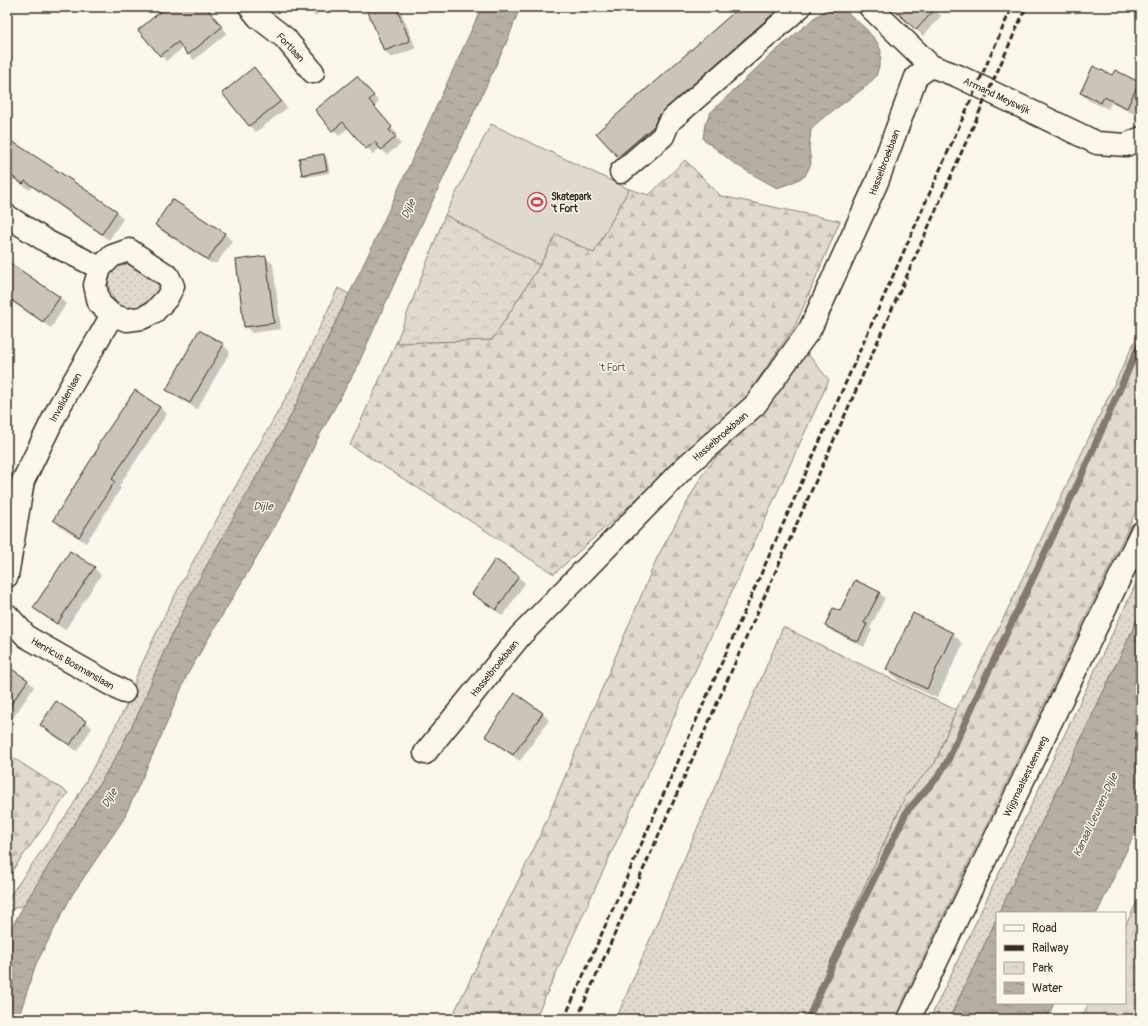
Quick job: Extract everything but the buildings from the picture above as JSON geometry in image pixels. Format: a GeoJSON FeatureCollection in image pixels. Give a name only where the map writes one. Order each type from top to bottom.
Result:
{"type":"FeatureCollection","features":[{"type":"Feature","properties":{"kind":"street","name":"Fortlaan"},"geometry":{"type":"LineString","coordinates":[[250,7],[258,16],[285,38],[313,72]]}},
{"type":"Feature","properties":{"kind":"street"},"geometry":{"type":"LineString","coordinates":[[621,172],[663,136],[669,122],[672,119],[800,7]]}},
{"type":"Feature","properties":{"kind":"street","name":"Armand Meyswijk"},"geometry":{"type":"LineString","coordinates":[[870,7],[931,66],[1000,96],[1097,143],[1126,144],[1141,138]]}},
{"type":"Feature","properties":{"kind":"street","name":"Hasselbroekbaan"},"geometry":{"type":"LineString","coordinates":[[426,753],[520,636],[684,468],[755,405],[810,329],[877,182],[916,78],[931,66]]}},
{"type":"Feature","properties":{"kind":"street"},"geometry":{"type":"LineString","coordinates":[[7,216],[48,242],[100,268]]}},
{"type":"Feature","properties":{"kind":"street"},"geometry":{"type":"LineString","coordinates":[[129,250],[168,276],[173,286],[168,298],[154,312],[142,318],[127,320],[112,316],[99,303],[95,285],[100,268],[112,256],[129,250]]}},
{"type":"Feature","properties":{"kind":"street","name":"Invalidenlaan"},"geometry":{"type":"LineString","coordinates":[[7,576],[15,487],[59,407],[112,316]]}},
{"type":"Feature","properties":{"kind":"street","name":"Wijgmaalsesteenweg"},"geometry":{"type":"LineString","coordinates":[[909,1019],[1141,533]]}},
{"type":"Feature","properties":{"kind":"street","name":"Henricus Bosmanslaan"},"geometry":{"type":"LineString","coordinates":[[7,615],[28,637],[124,692]]}},
{"type":"Feature","properties":{"kind":"green space","name":"Skatepark 't Fort"},"geometry":{"type":"Polygon","coordinates":[[[491,124],[629,189],[594,253],[556,234],[540,265],[445,215],[491,124]]]}},
{"type":"Feature","properties":{"kind":"green space","name":"'t Fort"},"geometry":{"type":"Polygon","coordinates":[[[685,160],[721,196],[840,221],[796,324],[742,403],[554,574],[350,445],[396,343],[492,340],[540,265],[556,234],[594,253],[629,189],[649,195],[685,160]]]}},
{"type":"Feature","properties":{"kind":"green space"},"geometry":{"type":"Polygon","coordinates":[[[445,215],[540,265],[492,340],[396,343],[445,215]]]}},
{"type":"Feature","properties":{"kind":"green space"},"geometry":{"type":"Polygon","coordinates":[[[125,262],[162,287],[149,306],[132,309],[124,308],[120,306],[113,298],[107,278],[116,266],[125,262]]]}},
{"type":"Feature","properties":{"kind":"green space"},"geometry":{"type":"Polygon","coordinates":[[[338,288],[349,294],[290,417],[193,590],[162,656],[139,712],[116,757],[24,905],[7,911],[7,900],[73,805],[131,697],[135,685],[135,679],[166,612],[293,385],[338,288]]]}},
{"type":"Feature","properties":{"kind":"green space"},"geometry":{"type":"Polygon","coordinates":[[[1141,328],[1141,501],[894,1019],[805,1019],[906,795],[935,763],[956,710],[994,638],[1141,328]]]}},
{"type":"Feature","properties":{"kind":"green space"},"geometry":{"type":"Polygon","coordinates":[[[803,348],[829,380],[535,1019],[451,1019],[539,838],[657,558],[702,475],[803,348]]]}},
{"type":"Feature","properties":{"kind":"green space"},"geometry":{"type":"Polygon","coordinates":[[[1141,573],[1141,612],[999,912],[996,912],[996,920],[949,1019],[930,1019],[1141,573]]]}},
{"type":"Feature","properties":{"kind":"green space"},"geometry":{"type":"Polygon","coordinates":[[[783,627],[956,710],[935,763],[906,795],[805,1019],[616,1019],[783,627]]]}},
{"type":"Feature","properties":{"kind":"green space"},"geometry":{"type":"Polygon","coordinates":[[[7,754],[68,793],[7,878],[7,754]]]}},
{"type":"Feature","properties":{"kind":"green space"},"geometry":{"type":"Polygon","coordinates":[[[1141,893],[1141,1019],[1081,1019],[1088,1004],[1126,1004],[1126,925],[1141,893]]]}},
{"type":"Feature","properties":{"kind":"water","name":"Dijle"},"geometry":{"type":"Polygon","coordinates":[[[482,7],[520,7],[508,39],[357,367],[317,440],[282,514],[187,675],[123,820],[72,895],[36,964],[18,1019],[7,1019],[7,936],[24,905],[116,757],[139,712],[162,656],[193,590],[290,417],[368,255],[482,7]]]}},
{"type":"Feature","properties":{"kind":"water"},"geometry":{"type":"Polygon","coordinates":[[[835,9],[847,12],[866,29],[877,42],[881,51],[880,63],[876,76],[868,85],[819,121],[811,130],[809,148],[811,164],[805,176],[777,188],[735,164],[703,139],[705,124],[710,113],[763,62],[814,18],[826,10],[835,9]]]}},
{"type":"Feature","properties":{"kind":"water","name":"Kanaal Leuven-Dijle"},"geometry":{"type":"Polygon","coordinates":[[[1141,612],[1141,820],[1097,912],[999,912],[1141,612]]]}},
{"type":"Feature","properties":{"kind":"water"},"geometry":{"type":"Polygon","coordinates":[[[996,920],[996,1004],[1054,1004],[1047,1019],[949,1019],[996,920]]]}},
{"type":"Feature","properties":{"kind":"waterway"},"geometry":{"type":"LineString","coordinates":[[808,1019],[832,965],[907,811],[937,778],[947,762],[1080,479],[1141,341]]}},
{"type":"Feature","properties":{"kind":"railway"},"geometry":{"type":"LineString","coordinates":[[564,1019],[1012,7]]}},
{"type":"Feature","properties":{"kind":"railway"},"geometry":{"type":"LineString","coordinates":[[577,1019],[1026,7]]}},
{"type":"Feature","properties":{"kind":"place","name":"Skatepark 't Fort"},"geometry":{"type":"Point","coordinates":[537,202]}}]}
